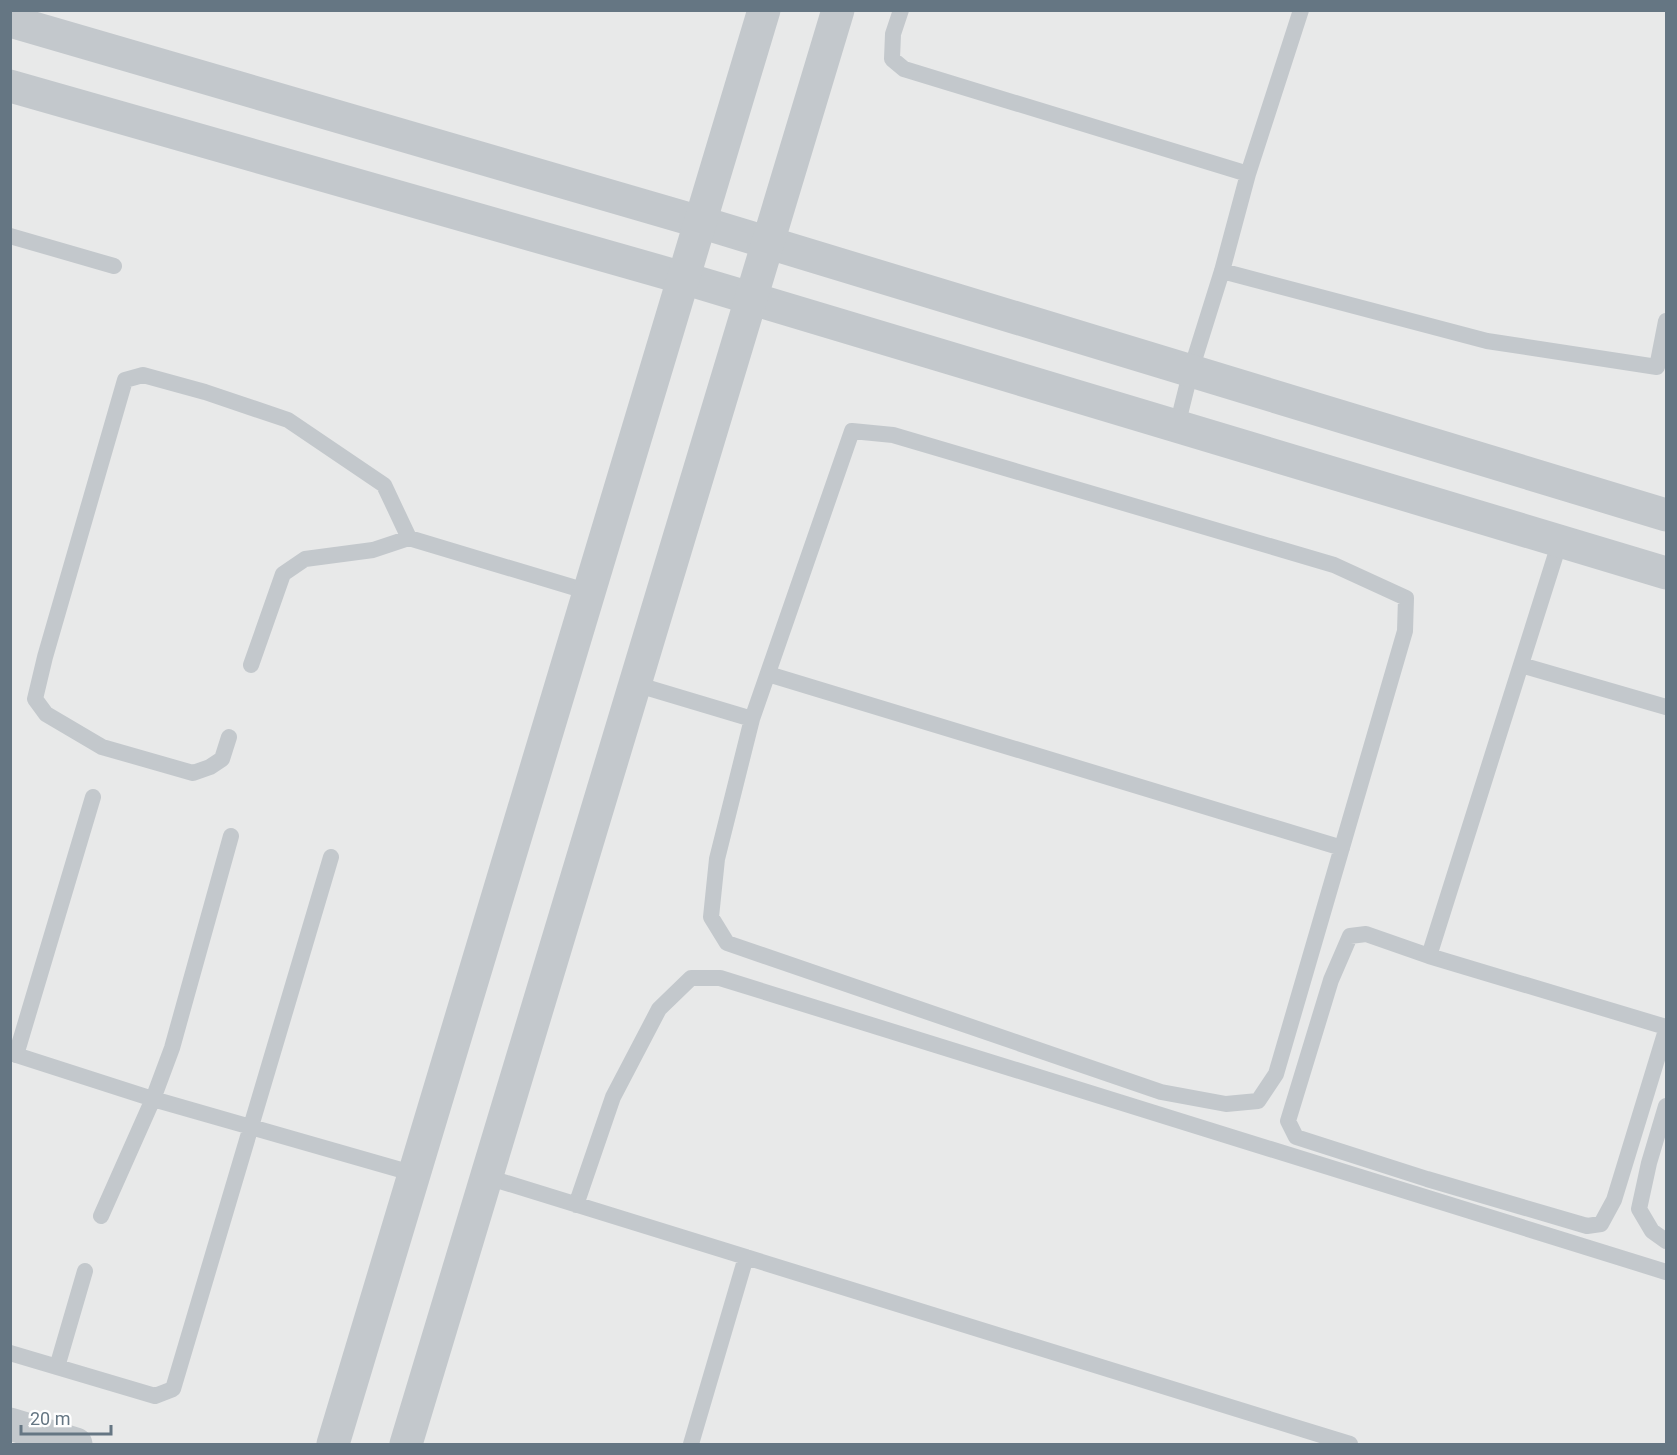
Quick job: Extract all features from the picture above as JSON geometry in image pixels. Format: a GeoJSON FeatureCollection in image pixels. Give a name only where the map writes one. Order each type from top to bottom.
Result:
{"type":"FeatureCollection","features":[{"type":"Feature","properties":{"kind":"street"},"geometry":{"type":"LineString","coordinates":[[333,1444],[764,10]]}},
{"type":"Feature","properties":{"kind":"street"},"geometry":{"type":"LineString","coordinates":[[406,1444],[838,10]]}},
{"type":"Feature","properties":{"kind":"street"},"geometry":{"type":"LineString","coordinates":[[10,21],[700,222],[1666,515]]}},
{"type":"Feature","properties":{"kind":"street"},"geometry":{"type":"LineString","coordinates":[[10,86],[683,278],[1666,573]]}},
{"type":"Feature","properties":{"kind":"street"},"geometry":{"type":"LineString","coordinates":[[10,1424],[76,1444]]}},
{"type":"Feature","properties":{"kind":"lane"},"geometry":{"type":"LineString","coordinates":[[901,10],[893,34],[892,59],[904,69],[1248,174]]}},
{"type":"Feature","properties":{"kind":"lane"},"geometry":{"type":"LineString","coordinates":[[1176,426],[1248,174],[1301,10]]}},
{"type":"Feature","properties":{"kind":"lane"},"geometry":{"type":"LineString","coordinates":[[10,236],[114,266]]}},
{"type":"Feature","properties":{"kind":"lane"},"geometry":{"type":"LineString","coordinates":[[1222,271],[1487,341],[1662,368],[1666,321]]}},
{"type":"Feature","properties":{"kind":"lane"},"geometry":{"type":"LineString","coordinates":[[229,737],[222,759],[210,767],[193,773],[102,747],[46,714],[35,699],[125,380],[143,375],[205,392],[288,420],[384,485],[409,538]]}},
{"type":"Feature","properties":{"kind":"lane"},"geometry":{"type":"LineString","coordinates":[[852,431],[893,435],[1334,565],[1406,598],[1405,631],[1276,1074],[1258,1101],[1226,1104],[1161,1092],[727,943],[711,917],[716,871],[752,719],[768,674],[852,431]]}},
{"type":"Feature","properties":{"kind":"lane"},"geometry":{"type":"LineString","coordinates":[[251,665],[282,574],[304,559],[373,550],[409,538],[589,592]]}},
{"type":"Feature","properties":{"kind":"lane"},"geometry":{"type":"LineString","coordinates":[[1429,956],[1560,541]]}},
{"type":"Feature","properties":{"kind":"lane"},"geometry":{"type":"LineString","coordinates":[[1521,664],[1666,707]]}},
{"type":"Feature","properties":{"kind":"lane"},"geometry":{"type":"LineString","coordinates":[[768,674],[1342,848]]}},
{"type":"Feature","properties":{"kind":"lane"},"geometry":{"type":"LineString","coordinates":[[635,684],[752,719]]}},
{"type":"Feature","properties":{"kind":"lane"},"geometry":{"type":"LineString","coordinates":[[93,797],[13,1054],[153,1099],[415,1174]]}},
{"type":"Feature","properties":{"kind":"lane"},"geometry":{"type":"LineString","coordinates":[[101,1216],[153,1099],[172,1047],[231,836]]}},
{"type":"Feature","properties":{"kind":"lane"},"geometry":{"type":"LineString","coordinates":[[10,1353],[155,1396],[173,1389],[331,857]]}},
{"type":"Feature","properties":{"kind":"lane"},"geometry":{"type":"LineString","coordinates":[[1366,934],[1429,956],[1666,1029],[1614,1200],[1601,1224],[1587,1226],[1426,1179],[1296,1137],[1288,1121],[1331,980],[1350,936],[1366,934]]}},
{"type":"Feature","properties":{"kind":"lane"},"geometry":{"type":"LineString","coordinates":[[576,1205],[613,1097],[659,1009],[692,978],[720,978],[1666,1272]]}},
{"type":"Feature","properties":{"kind":"lane"},"geometry":{"type":"LineString","coordinates":[[1666,1106],[1649,1163],[1639,1209],[1652,1231],[1666,1241]]}},
{"type":"Feature","properties":{"kind":"lane"},"geometry":{"type":"LineString","coordinates":[[487,1177],[1350,1444]]}},
{"type":"Feature","properties":{"kind":"lane"},"geometry":{"type":"LineString","coordinates":[[691,1444],[746,1257]]}},
{"type":"Feature","properties":{"kind":"lane"},"geometry":{"type":"LineString","coordinates":[[57,1367],[85,1271]]}},
{"type":"Feature","properties":{"kind":"shaded area"},"geometry":{"type":"Polygon","coordinates":[[[11,11],[1666,11],[1666,1444],[11,1444],[11,11]]]}}]}
